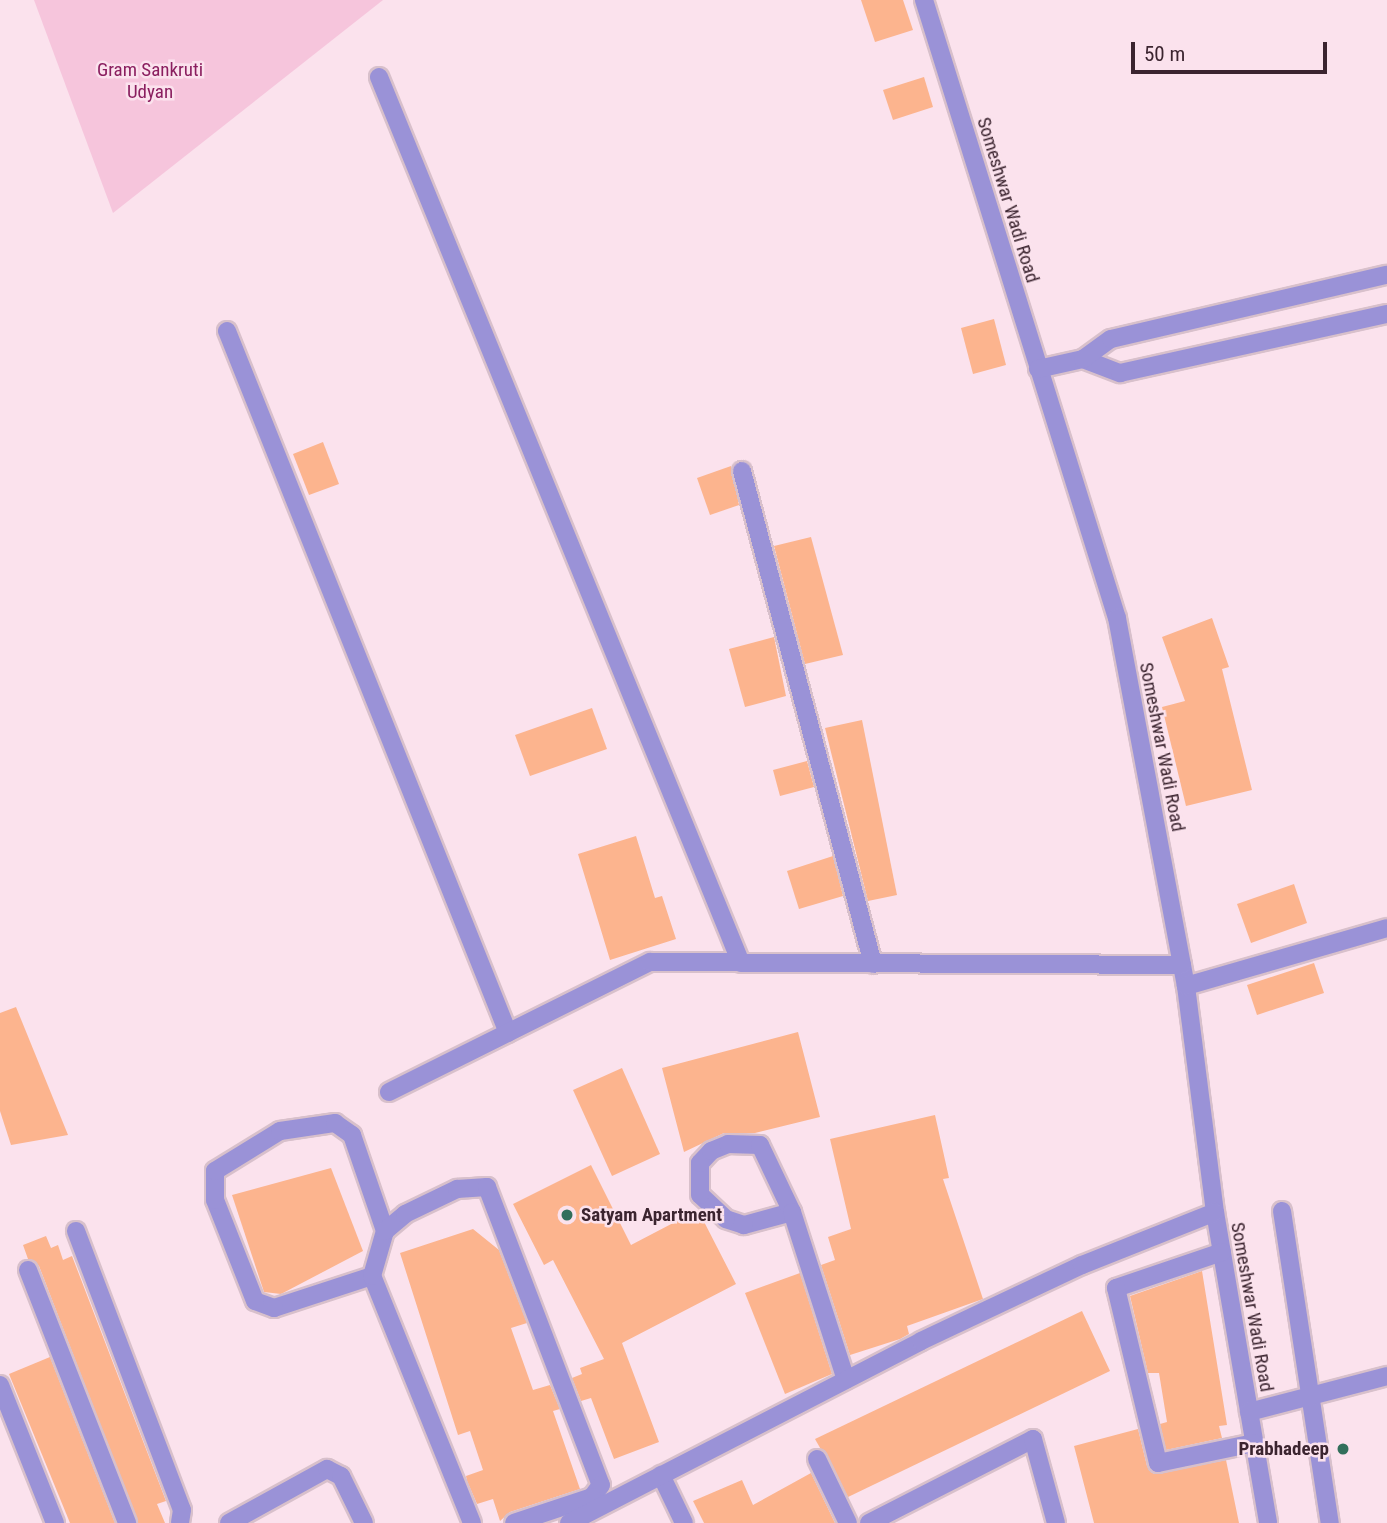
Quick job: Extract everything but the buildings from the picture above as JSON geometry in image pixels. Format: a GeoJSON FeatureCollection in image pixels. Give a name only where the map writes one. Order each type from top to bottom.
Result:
{"type":"FeatureCollection","features":[{"type":"Feature","properties":{"kind":"street","name":"Someshwar Wadi Road"},"geometry":{"type":"LineString","coordinates":[[924,0],[1117,618],[1186,986],[1215,1212],[1268,1523]]}},
{"type":"Feature","properties":{"kind":"street"},"geometry":{"type":"LineString","coordinates":[[379,77],[741,963]]}},
{"type":"Feature","properties":{"kind":"street"},"geometry":{"type":"LineString","coordinates":[[1038,369],[1083,359],[1111,339],[1387,275]]}},
{"type":"Feature","properties":{"kind":"street"},"geometry":{"type":"LineString","coordinates":[[1083,359],[1120,373],[1387,314]]}},
{"type":"Feature","properties":{"kind":"street"},"geometry":{"type":"LineString","coordinates":[[227,331],[508,1033]]}},
{"type":"Feature","properties":{"kind":"street"},"geometry":{"type":"LineString","coordinates":[[742,471],[873,964]]}},
{"type":"Feature","properties":{"kind":"street"},"geometry":{"type":"LineString","coordinates":[[1186,986],[1387,928]]}},
{"type":"Feature","properties":{"kind":"street"},"geometry":{"type":"LineString","coordinates":[[388,1092],[650,962],[1182,965]]}},
{"type":"Feature","properties":{"kind":"street"},"geometry":{"type":"LineString","coordinates":[[372,1276],[274,1308],[255,1301],[215,1200],[215,1171],[281,1131],[335,1123],[352,1135],[385,1231]]}},
{"type":"Feature","properties":{"kind":"street"},"geometry":{"type":"LineString","coordinates":[[792,1212],[744,1224],[726,1219],[700,1195],[700,1163],[710,1151],[728,1144],[760,1145],[792,1212],[846,1380]]}},
{"type":"Feature","properties":{"kind":"street"},"geometry":{"type":"LineString","coordinates":[[472,1523],[372,1276],[385,1231],[405,1214],[457,1189],[487,1187],[601,1485],[592,1497],[514,1523]]}},
{"type":"Feature","properties":{"kind":"street"},"geometry":{"type":"LineString","coordinates":[[1282,1211],[1330,1523]]}},
{"type":"Feature","properties":{"kind":"street"},"geometry":{"type":"LineString","coordinates":[[569,1523],[846,1380],[1082,1265],[1215,1212]]}},
{"type":"Feature","properties":{"kind":"street"},"geometry":{"type":"LineString","coordinates":[[76,1231],[182,1510],[180,1523]]}},
{"type":"Feature","properties":{"kind":"street"},"geometry":{"type":"LineString","coordinates":[[1222,1252],[1116,1288],[1158,1463],[1254,1443]]}},
{"type":"Feature","properties":{"kind":"street"},"geometry":{"type":"LineString","coordinates":[[28,1270],[127,1523]]}},
{"type":"Feature","properties":{"kind":"street"},"geometry":{"type":"LineString","coordinates":[[1249,1412],[1387,1376]]}},
{"type":"Feature","properties":{"kind":"street"},"geometry":{"type":"LineString","coordinates":[[0,1385],[55,1523]]}},
{"type":"Feature","properties":{"kind":"street"},"geometry":{"type":"LineString","coordinates":[[869,1523],[1033,1439],[1056,1523]]}},
{"type":"Feature","properties":{"kind":"street"},"geometry":{"type":"LineString","coordinates":[[817,1459],[848,1523]]}},
{"type":"Feature","properties":{"kind":"street"},"geometry":{"type":"LineString","coordinates":[[229,1523],[327,1469],[341,1476],[364,1523]]}},
{"type":"Feature","properties":{"kind":"street"},"geometry":{"type":"LineString","coordinates":[[661,1475],[684,1523]]}},
{"type":"Feature","properties":{"kind":"green space","name":"Gram Sankruti Udyan"},"geometry":{"type":"Polygon","coordinates":[[[34,0],[383,0],[113,213],[34,0]]]}},
{"type":"Feature","properties":{"kind":"place","name":"Satyam Apartment"},"geometry":{"type":"Point","coordinates":[567,1215]}},
{"type":"Feature","properties":{"kind":"place","name":"Prabhadeep"},"geometry":{"type":"Point","coordinates":[1343,1449]}}]}
